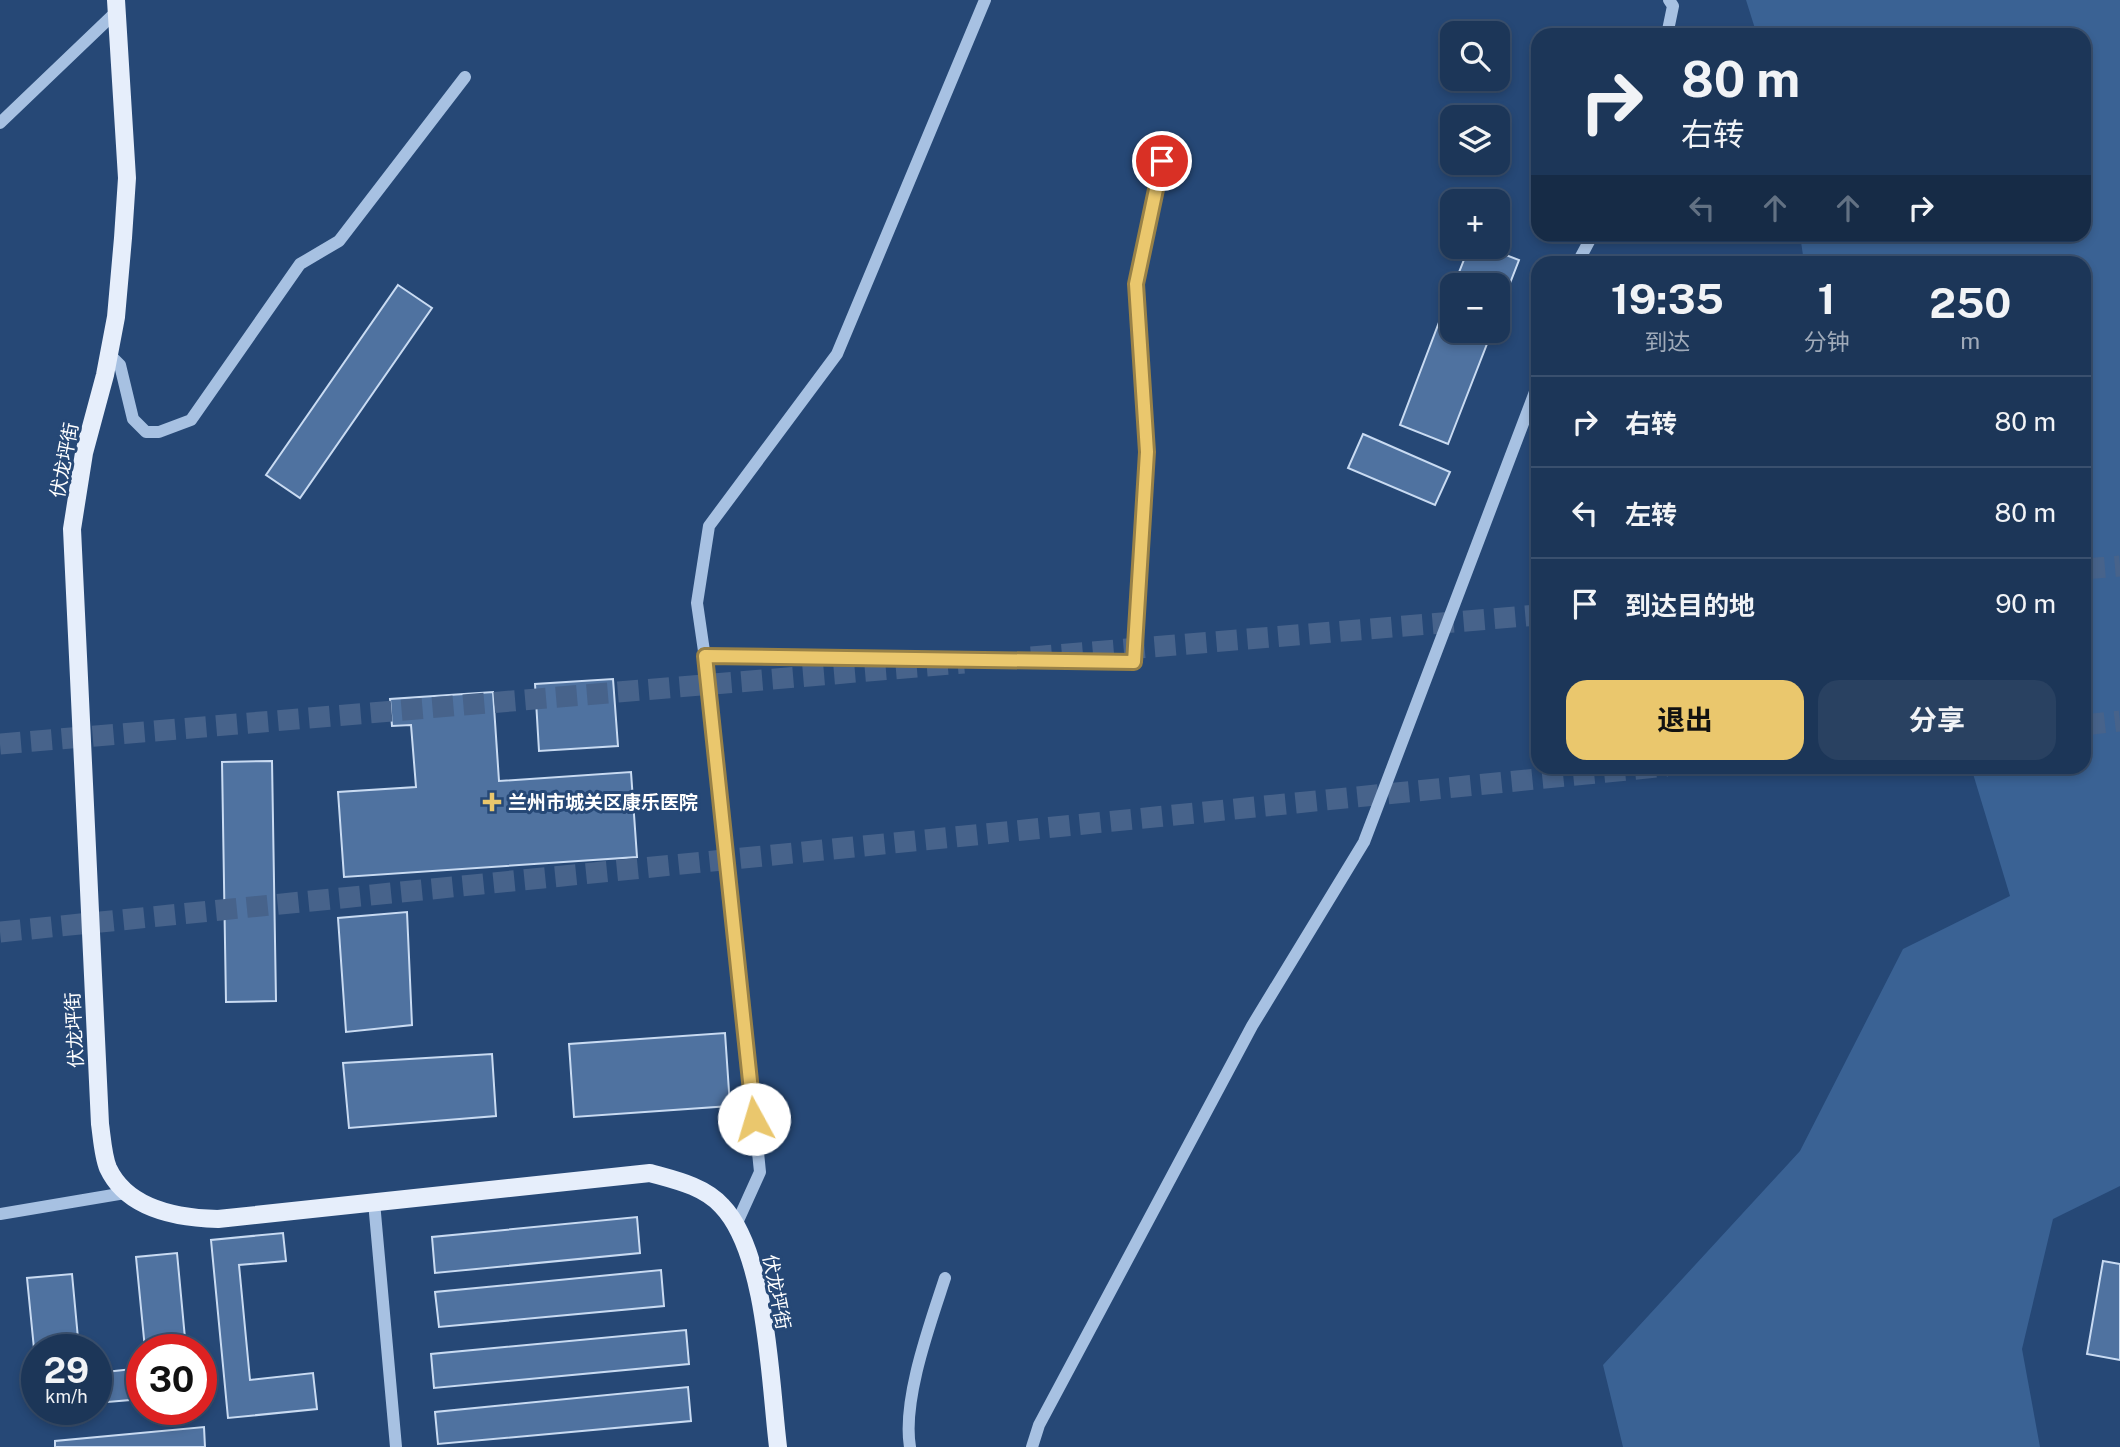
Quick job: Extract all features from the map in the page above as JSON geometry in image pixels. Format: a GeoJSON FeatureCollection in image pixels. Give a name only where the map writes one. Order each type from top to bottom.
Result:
{"type":"FeatureCollection","features":[{"type":"Feature","properties":{"kind":"main road","name":"伏龙坪街"},"geometry":{"type":"LineString","coordinates":[[116,6],[127,178],[116,317],[84,453],[72,541],[100,1124],[108,1167],[125,1193],[158,1209],[187,1218],[218,1219],[650,1173],[689,1184],[721,1204],[743,1235],[757,1284],[778,1447]]}},
{"type":"Feature","properties":{"kind":"street"},"geometry":{"type":"LineString","coordinates":[[736,1225],[760,1172],[705,656],[697,603],[709,526],[837,354],[985,0]]}},
{"type":"Feature","properties":{"kind":"street"},"geometry":{"type":"LineString","coordinates":[[1668,28],[1673,6],[1669,0]]}},
{"type":"Feature","properties":{"kind":"street"},"geometry":{"type":"LineString","coordinates":[[0,123],[116,6]]}},
{"type":"Feature","properties":{"kind":"street"},"geometry":{"type":"LineString","coordinates":[[109,354],[120,365],[133,419],[146,432],[159,432],[191,420],[300,264],[339,241],[465,77]]}},
{"type":"Feature","properties":{"kind":"street"},"geometry":{"type":"LineString","coordinates":[[705,656],[1134,662],[1147,452],[1136,284],[1162,161]]}},
{"type":"Feature","properties":{"kind":"street"},"geometry":{"type":"LineString","coordinates":[[1032,1447],[1039,1425],[1252,1026],[1364,842],[1531,402]]}},
{"type":"Feature","properties":{"kind":"street"},"geometry":{"type":"LineString","coordinates":[[0,1214],[125,1193]]}},
{"type":"Feature","properties":{"kind":"street"},"geometry":{"type":"LineString","coordinates":[[374,1202],[397,1447]]}},
{"type":"Feature","properties":{"kind":"street"},"geometry":{"type":"LineString","coordinates":[[910,1447],[907,1430],[924,1340],[945,1278]]}},
{"type":"Feature","properties":{"kind":"shaded area"},"geometry":{"type":"Polygon","coordinates":[[[1746,0],[2120,0],[2120,1186],[2053,1219],[2022,1349],[2040,1447],[1623,1447],[1603,1365],[1800,1151],[1903,949],[2010,896],[1973,774],[2091,774],[2091,256],[1803,256],[1801,242],[2091,242],[2091,28],[1755,28],[1746,0]]]}},
{"type":"Feature","properties":{"kind":"building"},"geometry":{"type":"Polygon","coordinates":[[[1510,257],[1519,260],[1510,283],[1510,273],[1459,273],[1464,259],[1510,259],[1510,257]]]}},
{"type":"Feature","properties":{"kind":"building"},"geometry":{"type":"Polygon","coordinates":[[[398,285],[432,308],[300,498],[266,475],[398,285]]]}},
{"type":"Feature","properties":{"kind":"building"},"geometry":{"type":"Polygon","coordinates":[[[1440,320],[1440,343],[1487,343],[1448,444],[1400,425],[1440,320]]]}},
{"type":"Feature","properties":{"kind":"building"},"geometry":{"type":"Polygon","coordinates":[[[1363,434],[1450,472],[1435,505],[1348,468],[1363,434]]]}},
{"type":"Feature","properties":{"kind":"building"},"geometry":{"type":"Polygon","coordinates":[[[613,679],[618,746],[539,751],[535,684],[613,679]]]}},
{"type":"Feature","properties":{"kind":"building"},"geometry":{"type":"Polygon","coordinates":[[[493,692],[499,781],[631,772],[637,857],[344,877],[338,792],[416,787],[411,725],[392,726],[390,699],[493,692]]]}},
{"type":"Feature","properties":{"kind":"building"},"geometry":{"type":"Polygon","coordinates":[[[272,761],[276,1001],[226,1002],[222,762],[272,761]]]}},
{"type":"Feature","properties":{"kind":"building"},"geometry":{"type":"Polygon","coordinates":[[[407,912],[412,1025],[346,1032],[338,918],[407,912]]]}},
{"type":"Feature","properties":{"kind":"building"},"geometry":{"type":"Polygon","coordinates":[[[725,1033],[730,1106],[574,1117],[569,1044],[725,1033]]]}},
{"type":"Feature","properties":{"kind":"building"},"geometry":{"type":"Polygon","coordinates":[[[492,1054],[496,1116],[349,1128],[343,1063],[492,1054]]]}},
{"type":"Feature","properties":{"kind":"building"},"geometry":{"type":"Polygon","coordinates":[[[637,1217],[640,1253],[435,1273],[432,1237],[637,1217]]]}},
{"type":"Feature","properties":{"kind":"building"},"geometry":{"type":"Polygon","coordinates":[[[283,1233],[286,1261],[239,1265],[250,1380],[313,1373],[317,1409],[228,1418],[211,1240],[283,1233]]]}},
{"type":"Feature","properties":{"kind":"building"},"geometry":{"type":"Polygon","coordinates":[[[177,1253],[185,1334],[144,1334],[136,1257],[177,1253]]]}},
{"type":"Feature","properties":{"kind":"building"},"geometry":{"type":"Polygon","coordinates":[[[2103,1261],[2120,1264],[2120,1360],[2087,1354],[2103,1261]]]}},
{"type":"Feature","properties":{"kind":"building"},"geometry":{"type":"Polygon","coordinates":[[[661,1270],[664,1306],[439,1327],[435,1292],[661,1270]]]}},
{"type":"Feature","properties":{"kind":"building"},"geometry":{"type":"Polygon","coordinates":[[[72,1274],[78,1334],[33,1334],[27,1278],[72,1274]]]}},
{"type":"Feature","properties":{"kind":"building"},"geometry":{"type":"Polygon","coordinates":[[[686,1330],[689,1364],[434,1388],[431,1354],[686,1330]]]}},
{"type":"Feature","properties":{"kind":"building"},"geometry":{"type":"Polygon","coordinates":[[[126,1370],[126,1400],[112,1402],[112,1371],[126,1370]]]}},
{"type":"Feature","properties":{"kind":"building"},"geometry":{"type":"Polygon","coordinates":[[[688,1387],[691,1421],[438,1444],[435,1412],[688,1387]]]}},
{"type":"Feature","properties":{"kind":"building"},"geometry":{"type":"Polygon","coordinates":[[[204,1427],[205,1447],[55,1447],[55,1441],[204,1427]]]}},
{"type":"Feature","properties":{"kind":"tunnel"},"geometry":{"type":"LineString","coordinates":[[2091,568],[2120,566]]}},
{"type":"Feature","properties":{"kind":"tunnel"},"geometry":{"type":"LineString","coordinates":[[1031,657],[1531,616]]}},
{"type":"Feature","properties":{"kind":"tunnel"},"geometry":{"type":"LineString","coordinates":[[0,744],[964,663]]}},
{"type":"Feature","properties":{"kind":"tunnel"},"geometry":{"type":"LineString","coordinates":[[2091,724],[2120,721]]}},
{"type":"Feature","properties":{"kind":"tunnel"},"geometry":{"type":"LineString","coordinates":[[0,932],[1587,774]]}},
{"type":"Feature","properties":{"kind":"place","name":"兰州市城关区康乐医院"},"geometry":{"type":"Point","coordinates":[492,802]}},
{"type":"Feature","properties":{"kind":"route"},"geometry":{"type":"LineString","coordinates":[[754,1119],[714,720],[705,656],[1134,662],[1147,452],[1136,284],[1162,161]]}}]}
